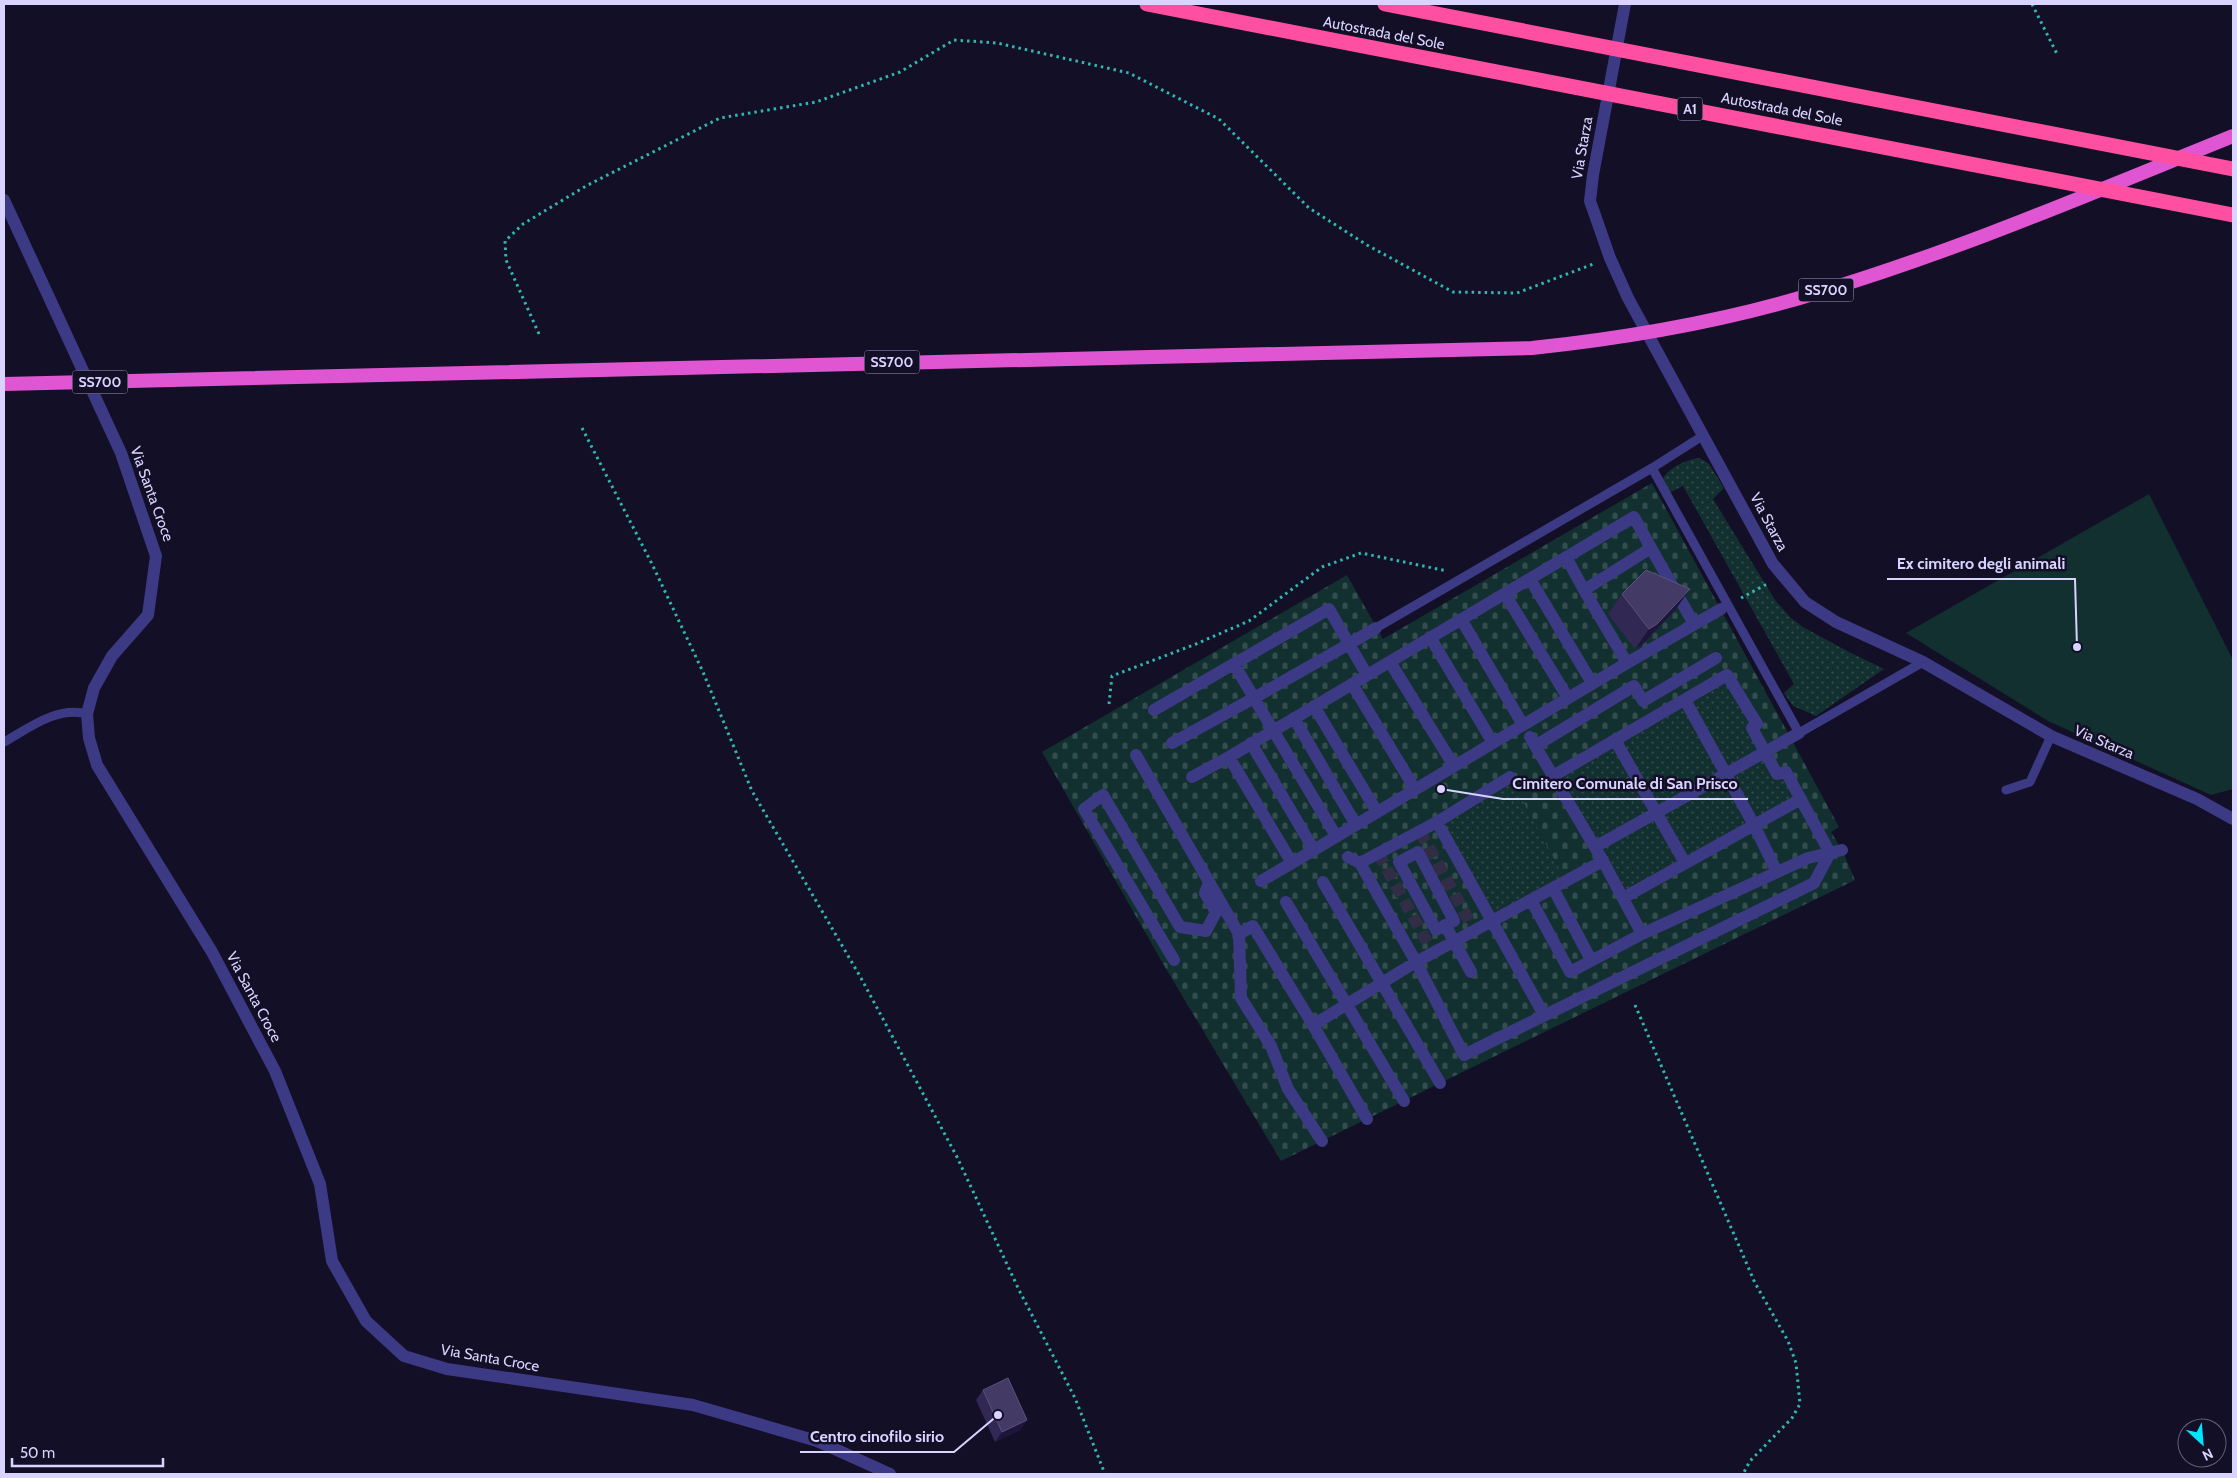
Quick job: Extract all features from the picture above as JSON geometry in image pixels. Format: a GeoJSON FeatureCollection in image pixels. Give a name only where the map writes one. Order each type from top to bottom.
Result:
{"type":"FeatureCollection","features":[{"type":"Feature","properties":{"kind":"highway","name":"Autostrada del Sole"},"geometry":{"type":"LineString","coordinates":[[1146,4],[2233,215]]}},
{"type":"Feature","properties":{"kind":"highway","name":"Autostrada del Sole"},"geometry":{"type":"LineString","coordinates":[[1385,4],[2233,169]]}},
{"type":"Feature","properties":{"kind":"highway","name":"SS700"},"geometry":{"type":"LineString","coordinates":[[4,384],[1532,348],[1615,339],[1668,330],[1812,294],[1980,238],[2233,136]]}},
{"type":"Feature","properties":{"kind":"street","name":"Via Starza"},"geometry":{"type":"LineString","coordinates":[[1625,4],[1593,176],[1590,202],[1610,258],[1628,298],[1773,564],[1805,602],[1836,622],[1923,662],[2051,736],[2197,799],[2233,819]]}},
{"type":"Feature","properties":{"kind":"street","name":"Via Santa Croce"},"geometry":{"type":"LineString","coordinates":[[4,200],[121,453],[156,556],[148,615],[112,656],[94,688],[87,714],[89,738],[97,765],[212,952],[275,1071],[320,1184],[332,1261],[366,1321],[404,1356],[447,1369],[692,1405],[817,1441],[890,1474]]}},
{"type":"Feature","properties":{"kind":"street"},"geometry":{"type":"LineString","coordinates":[[1192,777],[1634,518],[1694,624]]}},
{"type":"Feature","properties":{"kind":"street"},"geometry":{"type":"LineString","coordinates":[[1584,590],[1651,548]]}},
{"type":"Feature","properties":{"kind":"street"},"geometry":{"type":"LineString","coordinates":[[1566,557],[1627,663]]}},
{"type":"Feature","properties":{"kind":"street"},"geometry":{"type":"LineString","coordinates":[[1530,579],[1592,683]]}},
{"type":"Feature","properties":{"kind":"street"},"geometry":{"type":"LineString","coordinates":[[1505,594],[1568,698]]}},
{"type":"Feature","properties":{"kind":"street"},"geometry":{"type":"LineString","coordinates":[[1154,710],[1329,609],[1367,675]]}},
{"type":"Feature","properties":{"kind":"street"},"geometry":{"type":"LineString","coordinates":[[1261,881],[1592,683],[1721,609]]}},
{"type":"Feature","properties":{"kind":"street"},"geometry":{"type":"LineString","coordinates":[[1461,619],[1523,725]]}},
{"type":"Feature","properties":{"kind":"street"},"geometry":{"type":"LineString","coordinates":[[1172,743],[1376,628]]}},
{"type":"Feature","properties":{"kind":"street"},"geometry":{"type":"LineString","coordinates":[[1430,637],[1493,743]]}},
{"type":"Feature","properties":{"kind":"street"},"geometry":{"type":"LineString","coordinates":[[1642,934],[1603,861],[1532,741],[1634,686],[1642,701],[1716,658]]}},
{"type":"Feature","properties":{"kind":"street"},"geometry":{"type":"LineString","coordinates":[[1390,662],[1454,766]]}},
{"type":"Feature","properties":{"kind":"street"},"geometry":{"type":"LineString","coordinates":[[1234,664],[1336,836]]}},
{"type":"Feature","properties":{"kind":"street"},"geometry":{"type":"LineString","coordinates":[[1553,776],[1727,675],[1757,724],[1752,728],[1777,774],[1786,772],[1801,799],[1836,852]]}},
{"type":"Feature","properties":{"kind":"street"},"geometry":{"type":"LineString","coordinates":[[1352,684],[1415,789]]}},
{"type":"Feature","properties":{"kind":"street"},"geometry":{"type":"LineString","coordinates":[[1685,700],[1754,825],[1777,872]]}},
{"type":"Feature","properties":{"kind":"street"},"geometry":{"type":"LineString","coordinates":[[1314,706],[1377,812]]}},
{"type":"Feature","properties":{"kind":"street"},"geometry":{"type":"LineString","coordinates":[[1294,718],[1356,825]]}},
{"type":"Feature","properties":{"kind":"street"},"geometry":{"type":"LineString","coordinates":[[1595,847],[1799,733]]}},
{"type":"Feature","properties":{"kind":"street"},"geometry":{"type":"LineString","coordinates":[[1615,740],[1685,863]]}},
{"type":"Feature","properties":{"kind":"street"},"geometry":{"type":"LineString","coordinates":[[1251,743],[1314,850]]}},
{"type":"Feature","properties":{"kind":"street"},"geometry":{"type":"LineString","coordinates":[[1136,755],[1239,934],[1241,998],[1271,1046],[1288,1089],[1322,1141]]}},
{"type":"Feature","properties":{"kind":"street"},"geometry":{"type":"LineString","coordinates":[[1229,757],[1292,862]]}},
{"type":"Feature","properties":{"kind":"street"},"geometry":{"type":"LineString","coordinates":[[1510,777],[1437,822],[1354,860],[1416,962],[1464,1055],[1814,883],[1836,852]]}},
{"type":"Feature","properties":{"kind":"street"},"geometry":{"type":"LineString","coordinates":[[1174,960],[1084,809],[1103,795],[1180,927],[1206,931],[1216,912],[1205,893],[1209,883]]}},
{"type":"Feature","properties":{"kind":"street"},"geometry":{"type":"LineString","coordinates":[[1623,898],[1801,799]]}},
{"type":"Feature","properties":{"kind":"street"},"geometry":{"type":"LineString","coordinates":[[1437,822],[1544,1016]]}},
{"type":"Feature","properties":{"kind":"street"},"geometry":{"type":"LineString","coordinates":[[1399,841],[1408,858]]}},
{"type":"Feature","properties":{"kind":"street"},"geometry":{"type":"LineString","coordinates":[[1418,852],[1454,921],[1445,925],[1436,930],[1399,862],[1418,852]]}},
{"type":"Feature","properties":{"kind":"street"},"geometry":{"type":"LineString","coordinates":[[1532,900],[1570,972],[1642,934],[1808,858],[1836,852]]}},
{"type":"Feature","properties":{"kind":"street"},"geometry":{"type":"LineString","coordinates":[[1314,1025],[1416,962],[1603,861]]}},
{"type":"Feature","properties":{"kind":"street"},"geometry":{"type":"LineString","coordinates":[[1323,882],[1440,1083]]}},
{"type":"Feature","properties":{"kind":"street"},"geometry":{"type":"LineString","coordinates":[[1553,888],[1591,960]]}},
{"type":"Feature","properties":{"kind":"street"},"geometry":{"type":"LineString","coordinates":[[1286,902],[1404,1101]]}},
{"type":"Feature","properties":{"kind":"street"},"geometry":{"type":"LineString","coordinates":[[1445,925],[1471,972]]}},
{"type":"Feature","properties":{"kind":"street"},"geometry":{"type":"LineString","coordinates":[[1239,934],[1253,926],[1314,1025],[1367,1119]]}},
{"type":"Feature","properties":{"kind":"street"},"geometry":{"type":"LineString","coordinates":[[1231,968],[1240,977]]}},
{"type":"Feature","properties":{"kind":"lane"},"geometry":{"type":"LineString","coordinates":[[1376,628],[1652,468],[1704,435]]}},
{"type":"Feature","properties":{"kind":"lane"},"geometry":{"type":"LineString","coordinates":[[1652,468],[1799,733],[1923,662]]}},
{"type":"Feature","properties":{"kind":"lane"},"geometry":{"type":"LineString","coordinates":[[4,742],[51,716],[74,710],[87,714]]}},
{"type":"Feature","properties":{"kind":"lane"},"geometry":{"type":"LineString","coordinates":[[2006,790],[2030,782],[2051,736]]}},
{"type":"Feature","properties":{"kind":"path"},"geometry":{"type":"LineString","coordinates":[[2032,4],[2057,54]]}},
{"type":"Feature","properties":{"kind":"path"},"geometry":{"type":"LineString","coordinates":[[540,334],[506,260],[505,241],[522,224],[586,186],[720,118],[816,102],[900,72],[954,40],[997,42],[1129,73],[1219,119],[1310,208],[1367,245],[1453,292],[1517,293],[1610,258]]}},
{"type":"Feature","properties":{"kind":"path"},"geometry":{"type":"LineString","coordinates":[[582,428],[652,564],[703,672],[752,791],[861,978],[958,1157],[1019,1290],[1075,1398],[1105,1474]]}},
{"type":"Feature","properties":{"kind":"path"},"geometry":{"type":"LineString","coordinates":[[1109,704],[1112,676],[1196,644],[1249,621],[1322,567],[1361,553],[1467,575]]}},
{"type":"Feature","properties":{"kind":"path"},"geometry":{"type":"LineString","coordinates":[[1738,600],[1766,584]]}},
{"type":"Feature","properties":{"kind":"path"},"geometry":{"type":"LineString","coordinates":[[1635,1005],[1755,1283],[1788,1341],[1796,1362],[1800,1404],[1792,1418],[1750,1461],[1743,1474]]}},
{"type":"Feature","properties":{"kind":"green space"},"geometry":{"type":"Polygon","coordinates":[[[1700,458],[1709,464],[1724,488],[1713,499],[1775,600],[1791,618],[1803,627],[1884,669],[1816,716],[1793,706],[1784,693],[1794,684],[1683,486],[1669,493],[1662,480],[1678,465],[1700,458]]]}},
{"type":"Feature","properties":{"kind":"green space"},"geometry":{"type":"Polygon","coordinates":[[[1652,483],[1839,827],[1831,832],[1842,850],[1855,880],[1281,1161],[1165,967],[1042,752],[1347,575],[1383,639],[1652,483]]]}},
{"type":"Feature","properties":{"kind":"green space"},"geometry":{"type":"Polygon","coordinates":[[[2149,494],[2233,660],[2233,789],[2211,795],[2048,721],[1906,633],[2149,494]]]}},
{"type":"Feature","properties":{"kind":"green space"},"geometry":{"type":"Polygon","coordinates":[[[1727,675],[1777,774],[1786,772],[1801,799],[1623,898],[1553,776],[1727,675]]]}},
{"type":"Feature","properties":{"kind":"green space"},"geometry":{"type":"Polygon","coordinates":[[[1510,777],[1566,881],[1491,921],[1437,822],[1510,777]]]}},
{"type":"Feature","properties":{"kind":"building"},"geometry":{"type":"Polygon","coordinates":[[[1646,570],[1690,589],[1657,624],[1649,629],[1622,594],[1646,570]]]}},
{"type":"Feature","properties":{"kind":"building"},"geometry":{"type":"Polygon","coordinates":[[[1008,1378],[1027,1420],[1002,1432],[983,1390],[1008,1378]]]}},
{"type":"Feature","properties":{"kind":"tunnel"},"geometry":{"type":"LineString","coordinates":[[1420,831],[1474,930]]}},
{"type":"Feature","properties":{"kind":"tunnel"},"geometry":{"type":"LineString","coordinates":[[1378,853],[1433,953]]}},
{"type":"Feature","properties":{"kind":"place","name":"Ex cimitero degli animali"},"geometry":{"type":"Point","coordinates":[2077,647]}},
{"type":"Feature","properties":{"kind":"place","name":"Cimitero Comunale di San Prisco"},"geometry":{"type":"Point","coordinates":[1441,789]}},
{"type":"Feature","properties":{"kind":"place","name":"Centro cinofilo sirio"},"geometry":{"type":"Point","coordinates":[998,1415]}}]}
